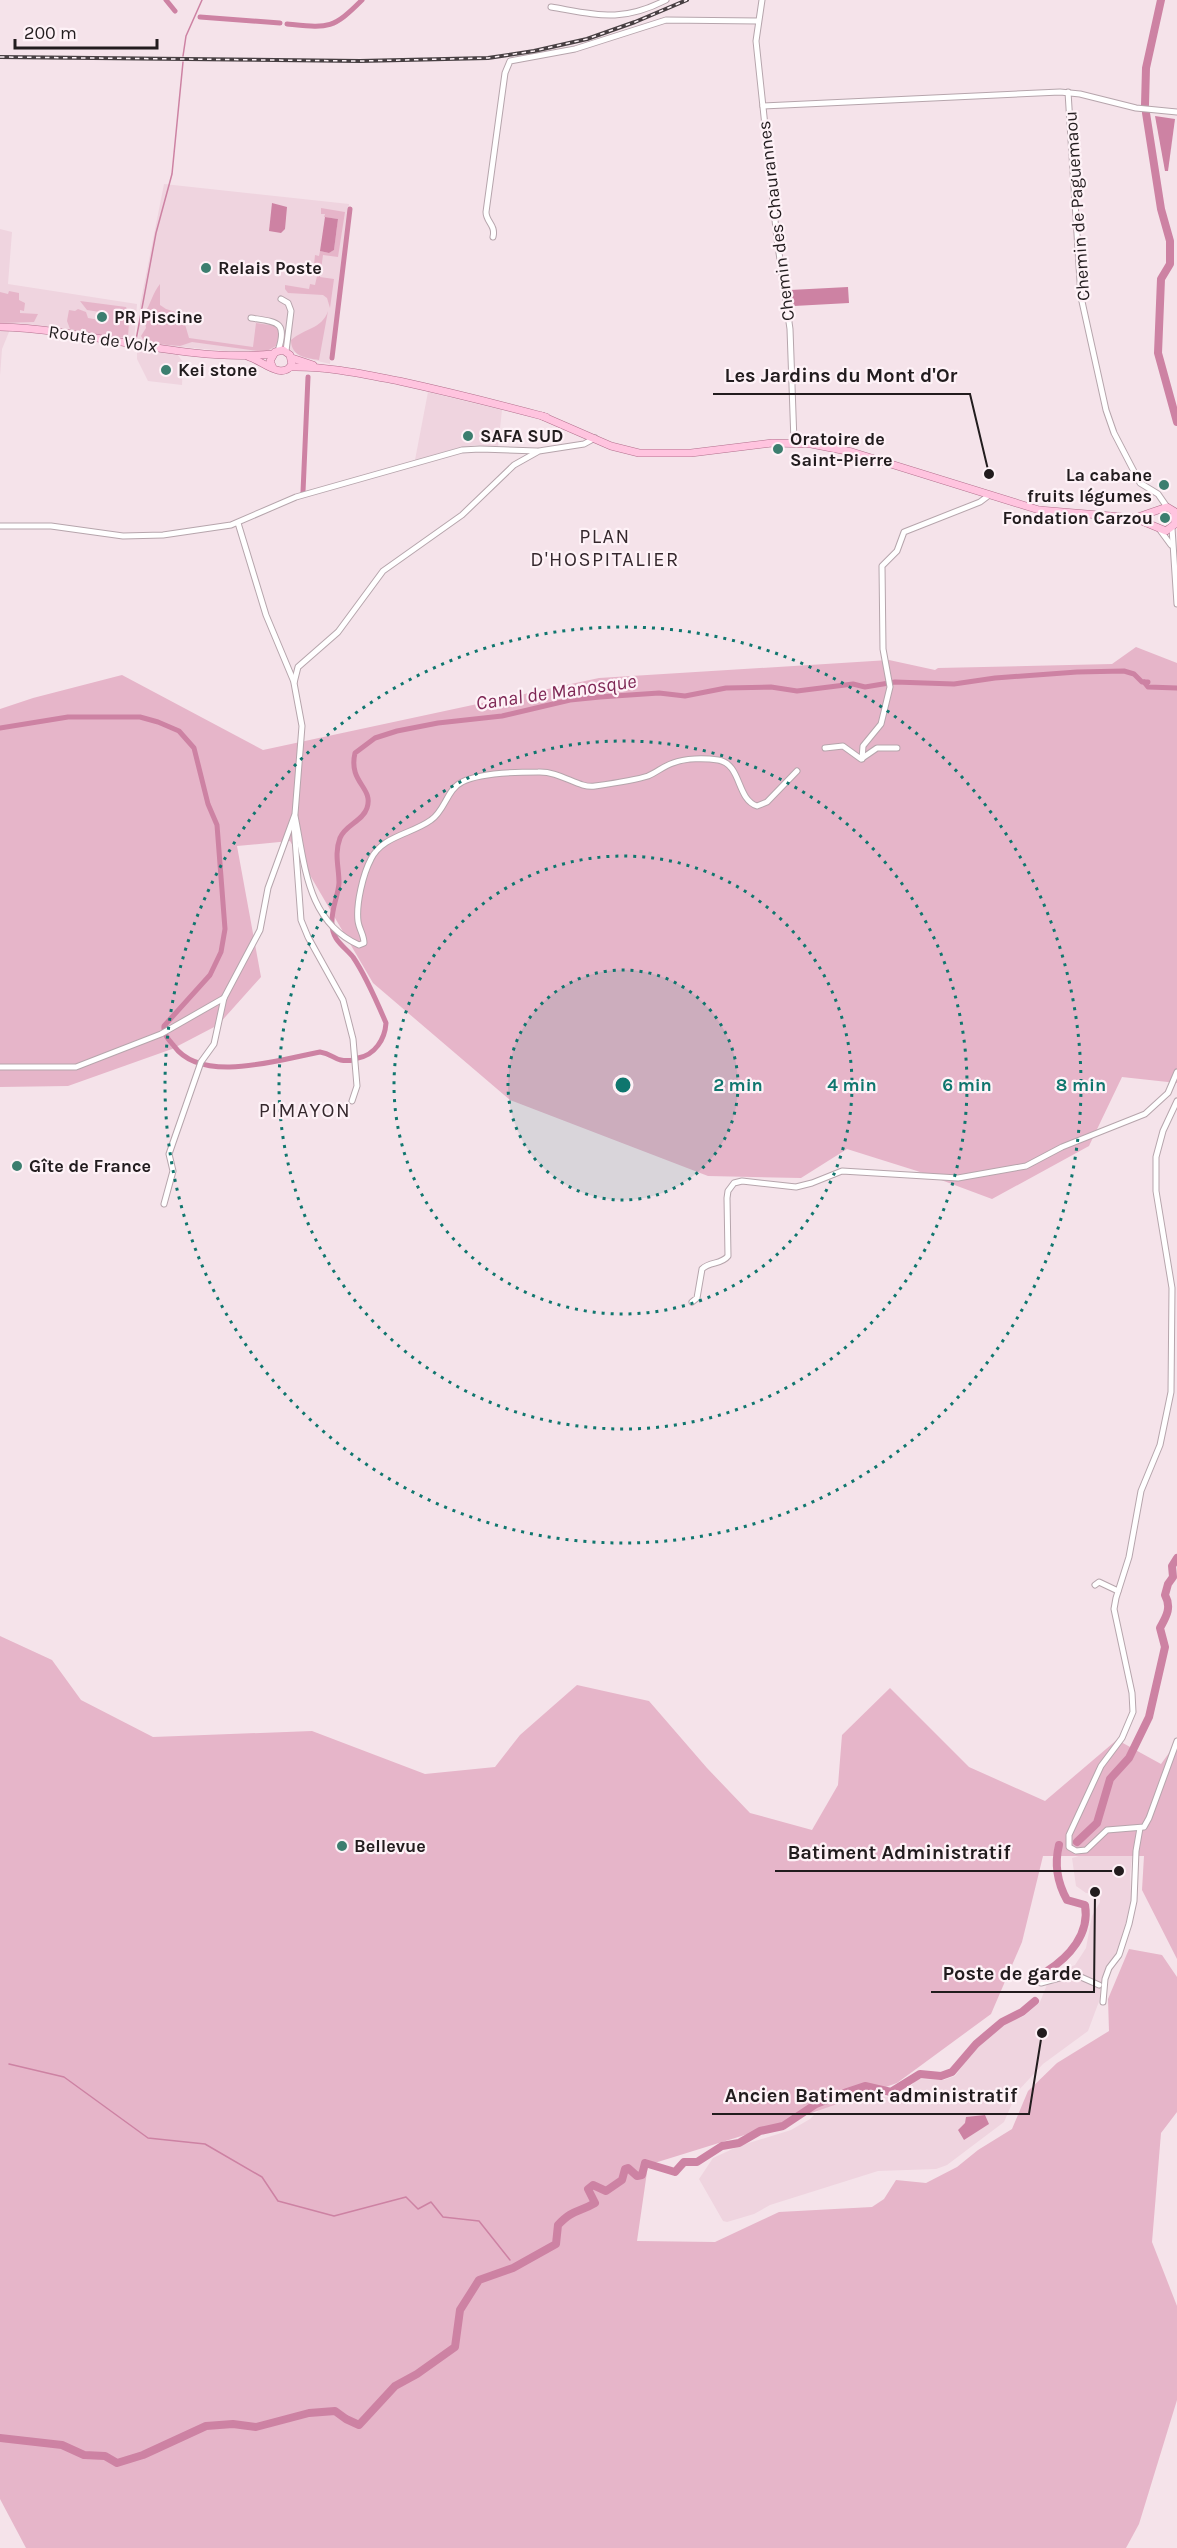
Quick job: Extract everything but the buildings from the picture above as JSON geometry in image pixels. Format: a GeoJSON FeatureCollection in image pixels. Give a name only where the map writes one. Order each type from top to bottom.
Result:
{"type":"FeatureCollection","features":[{"type":"Feature","properties":{"kind":"main road","name":"Route de Volx"},"geometry":{"type":"LineString","coordinates":[[0,327],[185,351],[241,355],[275,352]]}},
{"type":"Feature","properties":{"kind":"main road"},"geometry":{"type":"LineString","coordinates":[[321,367],[290,367],[282,372],[273,368],[270,361],[275,352],[286,351],[292,358],[321,367],[458,394],[542,416],[624,445],[671,454]]}},
{"type":"Feature","properties":{"kind":"main road","name":"Route de Volx"},"geometry":{"type":"LineString","coordinates":[[241,355],[273,368]]}},
{"type":"Feature","properties":{"kind":"main road"},"geometry":{"type":"LineString","coordinates":[[290,367],[292,358]]}},
{"type":"Feature","properties":{"kind":"main road"},"geometry":{"type":"LineString","coordinates":[[542,416],[594,439],[639,453],[671,454],[794,442],[852,452],[1039,510],[1135,518],[1157,527],[1175,525],[1176,513],[1167,507],[1135,518]]}},
{"type":"Feature","properties":{"kind":"main road"},"geometry":{"type":"LineString","coordinates":[[1156,511],[1157,527]]}},
{"type":"Feature","properties":{"kind":"street"},"geometry":{"type":"LineString","coordinates":[[551,7],[590,14],[624,16],[637,13],[666,0]]}},
{"type":"Feature","properties":{"kind":"street","name":"Chemin des Chaurannes"},"geometry":{"type":"LineString","coordinates":[[762,0],[756,37],[777,239],[790,329],[794,442]]}},
{"type":"Feature","properties":{"kind":"street"},"geometry":{"type":"LineString","coordinates":[[493,237],[494,228],[486,212],[505,73],[510,62],[575,50],[666,20],[758,21]]}},
{"type":"Feature","properties":{"kind":"street"},"geometry":{"type":"LineString","coordinates":[[1068,92],[1136,108],[1177,112]]}},
{"type":"Feature","properties":{"kind":"street","name":"Chemin de Paguemaou"},"geometry":{"type":"LineString","coordinates":[[763,106],[1068,92],[1081,297],[1106,410],[1114,433],[1140,483],[1160,496],[1167,507]]}},
{"type":"Feature","properties":{"kind":"street"},"geometry":{"type":"LineString","coordinates":[[281,299],[287,301],[291,309],[286,351]]}},
{"type":"Feature","properties":{"kind":"street"},"geometry":{"type":"LineString","coordinates":[[251,318],[276,322],[281,327],[283,333],[275,352]]}},
{"type":"Feature","properties":{"kind":"street"},"geometry":{"type":"LineString","coordinates":[[0,526],[51,526],[123,536],[163,535],[238,523],[302,495],[462,450],[480,448],[539,451],[584,444],[594,439],[624,445]]}},
{"type":"Feature","properties":{"kind":"street"},"geometry":{"type":"LineString","coordinates":[[294,683],[300,664],[338,632],[383,571],[462,515],[514,465],[539,451]]}},
{"type":"Feature","properties":{"kind":"street"},"geometry":{"type":"LineString","coordinates":[[862,759],[863,746],[881,724],[890,684],[883,650],[882,566],[896,553],[904,532],[980,502],[988,496]]}},
{"type":"Feature","properties":{"kind":"street"},"geometry":{"type":"LineString","coordinates":[[1156,511],[1160,496]]}},
{"type":"Feature","properties":{"kind":"street"},"geometry":{"type":"LineString","coordinates":[[238,523],[266,615],[294,683],[302,726],[295,814],[300,914],[308,937],[345,1007],[353,1039],[356,1070],[357,1089],[352,1101]]}},
{"type":"Feature","properties":{"kind":"street"},"geometry":{"type":"LineString","coordinates":[[1172,546],[1175,525]]}},
{"type":"Feature","properties":{"kind":"street"},"geometry":{"type":"LineString","coordinates":[[1157,527],[1172,546],[1175,557],[1177,604]]}},
{"type":"Feature","properties":{"kind":"street"},"geometry":{"type":"LineString","coordinates":[[825,748],[843,746],[862,759]]}},
{"type":"Feature","properties":{"kind":"street"},"geometry":{"type":"LineString","coordinates":[[862,759],[878,748],[897,748]]}},
{"type":"Feature","properties":{"kind":"street"},"geometry":{"type":"LineString","coordinates":[[295,814],[306,876],[321,913],[329,924],[357,945],[364,943],[358,910],[372,856],[385,843],[433,819],[455,787],[466,780],[543,772],[558,774],[582,785],[594,787],[647,776],[679,760],[715,760],[731,768],[748,800],[757,806],[767,802],[797,771]]}},
{"type":"Feature","properties":{"kind":"street"},"geometry":{"type":"LineString","coordinates":[[164,1202],[173,1171],[168,1154],[200,1064],[214,1044],[224,998],[260,930],[268,888],[295,814]]}},
{"type":"Feature","properties":{"kind":"street"},"geometry":{"type":"LineString","coordinates":[[0,1066],[70,1069],[164,1033],[224,998]]}},
{"type":"Feature","properties":{"kind":"street"},"geometry":{"type":"LineString","coordinates":[[692,1302],[697,1298],[702,1269],[710,1264],[724,1261],[728,1256],[727,1198],[728,1191],[734,1183],[742,1181],[796,1187],[842,1171],[958,1178],[1026,1166],[1062,1147],[1145,1114],[1168,1093],[1177,1072]]}},
{"type":"Feature","properties":{"kind":"street"},"geometry":{"type":"LineString","coordinates":[[1140,1828],[1108,1829],[1088,1849],[1076,1851],[1069,1847],[1069,1836],[1101,1766],[1122,1738],[1133,1712],[1132,1693],[1114,1609],[1129,1557],[1141,1491],[1157,1453],[1171,1392],[1172,1288],[1156,1191],[1156,1157],[1163,1131],[1177,1101]]}},
{"type":"Feature","properties":{"kind":"street"},"geometry":{"type":"LineString","coordinates":[[1095,1585],[1099,1582],[1118,1591]]}},
{"type":"Feature","properties":{"kind":"street"},"geometry":{"type":"LineString","coordinates":[[1103,2002],[1106,1974],[1119,1955],[1134,1901],[1136,1851],[1140,1828],[1149,1818],[1177,1741]]}},
{"type":"Feature","properties":{"kind":"street"},"geometry":{"type":"LineString","coordinates":[[1041,1983],[1074,1974],[1099,1985]]}},
{"type":"Feature","properties":{"kind":"shaded area"},"geometry":{"type":"Polygon","coordinates":[[[1155,116],[1175,119],[1168,171],[1165,171],[1155,116]]]}},
{"type":"Feature","properties":{"kind":"shaded area"},"geometry":{"type":"Polygon","coordinates":[[[164,184],[349,204],[330,364],[301,357],[289,349],[248,353],[138,343],[140,305],[164,184]]]}},
{"type":"Feature","properties":{"kind":"shaded area"},"geometry":{"type":"Polygon","coordinates":[[[272,203],[287,207],[285,229],[281,233],[269,231],[272,203]]]}},
{"type":"Feature","properties":{"kind":"shaded area"},"geometry":{"type":"Polygon","coordinates":[[[321,208],[345,212],[338,257],[323,255],[320,277],[334,279],[330,308],[327,298],[323,295],[288,293],[285,289],[285,285],[309,289],[310,284],[315,285],[317,276],[313,274],[315,255],[319,256],[320,251],[329,253],[334,250],[338,219],[324,217],[325,214],[321,214],[321,208]]]}},
{"type":"Feature","properties":{"kind":"shaded area"},"geometry":{"type":"Polygon","coordinates":[[[325,217],[338,219],[334,250],[329,253],[320,251],[325,217]]]}},
{"type":"Feature","properties":{"kind":"shaded area"},"geometry":{"type":"Polygon","coordinates":[[[0,229],[12,232],[8,284],[137,304],[134,342],[11,327],[2,349],[0,376],[0,229]]]}},
{"type":"Feature","properties":{"kind":"shaded area"},"geometry":{"type":"Polygon","coordinates":[[[160,284],[160,305],[182,314],[189,338],[253,347],[256,323],[276,326],[280,333],[276,346],[265,352],[192,342],[180,346],[145,343],[141,336],[146,328],[144,314],[160,284]]]}},
{"type":"Feature","properties":{"kind":"shaded area"},"geometry":{"type":"Polygon","coordinates":[[[848,287],[849,303],[794,306],[790,290],[848,287]]]}},
{"type":"Feature","properties":{"kind":"shaded area"},"geometry":{"type":"Polygon","coordinates":[[[9,291],[19,293],[19,300],[25,303],[24,311],[20,310],[20,313],[38,314],[34,322],[0,323],[0,292],[8,294],[9,291]]]}},
{"type":"Feature","properties":{"kind":"shaded area"},"geometry":{"type":"Polygon","coordinates":[[[80,301],[126,307],[128,311],[125,314],[129,322],[128,337],[116,338],[70,329],[67,321],[69,310],[78,309],[86,312],[88,318],[105,321],[106,313],[87,310],[80,301]]]}},
{"type":"Feature","properties":{"kind":"shaded area"},"geometry":{"type":"Polygon","coordinates":[[[328,311],[319,360],[296,353],[291,340],[317,325],[328,311]]]}},
{"type":"Feature","properties":{"kind":"shaded area"},"geometry":{"type":"Polygon","coordinates":[[[137,348],[177,354],[183,362],[182,385],[148,381],[137,359],[137,348]]]}},
{"type":"Feature","properties":{"kind":"shaded area"},"geometry":{"type":"Polygon","coordinates":[[[428,392],[502,410],[498,447],[475,445],[415,460],[428,392]]]}},
{"type":"Feature","properties":{"kind":"shaded area"},"geometry":{"type":"Polygon","coordinates":[[[1136,647],[1177,663],[1177,1083],[1122,1077],[1089,1146],[992,1199],[917,1171],[847,1149],[801,1178],[708,1176],[510,1100],[373,983],[290,841],[237,846],[261,977],[218,1025],[172,1049],[68,1086],[0,1087],[0,709],[122,675],[263,750],[599,678],[889,660],[935,670],[938,668],[1112,664],[1136,647]]]}},
{"type":"Feature","properties":{"kind":"shaded area"},"geometry":{"type":"Polygon","coordinates":[[[0,1636],[52,1660],[81,1700],[153,1737],[312,1731],[425,1774],[495,1767],[520,1735],[577,1685],[649,1701],[750,1813],[812,1830],[838,1785],[842,1735],[890,1688],[969,1767],[1045,1801],[1119,1738],[1121,1742],[1161,1764],[1177,1742],[1177,1959],[1142,1890],[1144,1856],[1043,1856],[1022,1942],[991,2014],[897,2083],[783,2123],[648,2165],[637,2241],[715,2242],[779,2212],[872,2207],[884,2199],[896,2180],[926,2183],[957,2167],[978,2150],[1012,2129],[1028,2091],[1057,2063],[1109,2031],[1108,1999],[1129,1949],[1162,1955],[1177,1977],[1177,2112],[1161,2133],[1152,2242],[1177,2306],[1177,2400],[1139,2524],[1126,2548],[26,2548],[0,2499],[0,1636]]]}},
{"type":"Feature","properties":{"kind":"shaded area"},"geometry":{"type":"Polygon","coordinates":[[[1134,1840],[1130,1875],[1131,1899],[1124,1934],[1117,1954],[1103,1977],[1101,1996],[1088,2031],[1043,2064],[1017,2092],[1004,2122],[947,2165],[936,2169],[878,2171],[770,2205],[754,2214],[727,2222],[723,2221],[699,2179],[713,2158],[739,2146],[791,2130],[810,2119],[822,2107],[857,2094],[896,2098],[906,2092],[917,2079],[944,2080],[955,2076],[975,2049],[1003,2025],[1024,2016],[1040,2002],[1048,1982],[1047,1977],[1075,1965],[1086,1948],[1092,1916],[1100,1902],[1100,1894],[1086,1893],[1076,1886],[1072,1858],[1134,1840]]]}},
{"type":"Feature","properties":{"kind":"shaded area"},"geometry":{"type":"Polygon","coordinates":[[[985,2115],[989,2124],[964,2140],[958,2130],[965,2123],[966,2117],[985,2115]]]}},
{"type":"Feature","properties":{"kind":"waterway"},"geometry":{"type":"LineString","coordinates":[[166,0],[175,11]]}},
{"type":"Feature","properties":{"kind":"waterway"},"geometry":{"type":"LineString","coordinates":[[183,56],[186,36],[202,0]]}},
{"type":"Feature","properties":{"kind":"waterway"},"geometry":{"type":"LineString","coordinates":[[287,24],[329,25],[343,17],[362,0]]}},
{"type":"Feature","properties":{"kind":"waterway"},"geometry":{"type":"LineString","coordinates":[[1145,105],[1146,68],[1161,0]]}},
{"type":"Feature","properties":{"kind":"waterway"},"geometry":{"type":"LineString","coordinates":[[200,17],[280,23]]}},
{"type":"Feature","properties":{"kind":"waterway"},"geometry":{"type":"LineString","coordinates":[[136,340],[156,233],[172,174],[183,62]]}},
{"type":"Feature","properties":{"kind":"waterway"},"geometry":{"type":"LineString","coordinates":[[1146,113],[1161,209],[1170,241],[1170,264],[1161,279],[1158,353],[1177,422]]}},
{"type":"Feature","properties":{"kind":"waterway"},"geometry":{"type":"LineString","coordinates":[[332,358],[350,209]]}},
{"type":"Feature","properties":{"kind":"waterway"},"geometry":{"type":"LineString","coordinates":[[303,492],[308,377]]}},
{"type":"Feature","properties":{"kind":"waterway","name":"Canal de Manosque"},"geometry":{"type":"LineString","coordinates":[[358,1058],[374,1050],[384,1035],[386,1023],[358,964],[334,934],[332,919],[339,883],[338,844],[342,834],[365,812],[368,801],[355,771],[355,753],[375,738],[438,723],[502,716],[570,700],[600,697],[659,693],[685,696],[726,688],[771,687],[797,691],[853,684],[865,687],[895,682],[954,684],[995,678],[1077,672],[1124,671],[1134,674],[1142,682],[1148,682]]}},
{"type":"Feature","properties":{"kind":"waterway"},"geometry":{"type":"LineString","coordinates":[[1144,682],[1148,687],[1177,688]]}},
{"type":"Feature","properties":{"kind":"waterway","name":"Canal de Manosque"},"geometry":{"type":"LineString","coordinates":[[0,728],[68,717],[140,717],[179,731],[194,748],[208,804],[217,825],[225,929],[221,952],[210,975],[164,1026],[165,1034],[187,1058],[203,1064],[222,1067],[264,1063],[320,1052],[342,1060],[354,1060]]}},
{"type":"Feature","properties":{"kind":"waterway"},"geometry":{"type":"LineString","coordinates":[[1077,1842],[1097,1823],[1110,1779],[1129,1758],[1149,1717],[1165,1647],[1160,1628],[1168,1608],[1165,1595],[1173,1577],[1172,1566],[1177,1558]]}},
{"type":"Feature","properties":{"kind":"waterway"},"geometry":{"type":"LineString","coordinates":[[1047,1971],[1063,1959],[1076,1944],[1086,1916],[1085,1905],[1067,1900],[1061,1887],[1057,1873],[1059,1845]]}},
{"type":"Feature","properties":{"kind":"waterway"},"geometry":{"type":"LineString","coordinates":[[0,2438],[62,2445],[84,2455],[105,2456],[117,2463],[143,2455],[206,2426],[233,2424],[256,2427],[309,2413],[335,2411],[359,2425],[395,2386],[417,2374],[455,2347],[460,2310],[479,2280],[513,2268],[556,2244],[558,2225],[572,2214],[595,2203],[588,2189],[593,2185],[606,2191],[622,2180],[625,2169],[628,2168],[637,2176],[642,2175],[645,2163],[675,2172],[684,2162],[697,2162],[722,2146],[739,2143],[760,2131],[783,2126],[816,2104],[865,2086],[891,2092],[920,2074],[941,2076],[952,2072],[976,2044],[1002,2022],[1022,2012],[1035,2001]]}},
{"type":"Feature","properties":{"kind":"waterway"},"geometry":{"type":"LineString","coordinates":[[9,2064],[64,2077],[148,2138],[205,2144],[262,2177],[278,2201],[334,2216],[406,2197],[418,2209],[431,2202],[443,2217],[479,2221],[510,2260]]}},
{"type":"Feature","properties":{"kind":"railway"},"geometry":{"type":"LineString","coordinates":[[0,57],[360,61],[488,58],[587,39],[687,0]]}},
{"type":"Feature","properties":{"kind":"place","name":"Relais Poste"},"geometry":{"type":"Point","coordinates":[206,268]}},
{"type":"Feature","properties":{"kind":"place","name":"PR Piscine"},"geometry":{"type":"Point","coordinates":[102,317]}},
{"type":"Feature","properties":{"kind":"place","name":"Kei stone"},"geometry":{"type":"Point","coordinates":[166,370]}},
{"type":"Feature","properties":{"kind":"place","name":"SAFA SUD"},"geometry":{"type":"Point","coordinates":[468,436]}},
{"type":"Feature","properties":{"kind":"place","name":"Oratoire de Saint-Pierre"},"geometry":{"type":"Point","coordinates":[778,449]}},
{"type":"Feature","properties":{"kind":"place","name":"Les Jardins du Mont d'Or"},"geometry":{"type":"Point","coordinates":[989,474]}},
{"type":"Feature","properties":{"kind":"place","name":"La cabane fruits légumes"},"geometry":{"type":"Point","coordinates":[1164,485]}},
{"type":"Feature","properties":{"kind":"place","name":"Fondation Carzou"},"geometry":{"type":"Point","coordinates":[1165,518]}},
{"type":"Feature","properties":{"kind":"place","name":"Gîte de France"},"geometry":{"type":"Point","coordinates":[17,1166]}},
{"type":"Feature","properties":{"kind":"place","name":"Bellevue"},"geometry":{"type":"Point","coordinates":[342,1846]}},
{"type":"Feature","properties":{"kind":"place","name":"Batiment Administratif"},"geometry":{"type":"Point","coordinates":[1119,1871]}},
{"type":"Feature","properties":{"kind":"place","name":"Poste de garde"},"geometry":{"type":"Point","coordinates":[1095,1892]}},
{"type":"Feature","properties":{"kind":"place","name":"Ancien Batiment administratif"},"geometry":{"type":"Point","coordinates":[1042,2033]}},
{"type":"Feature","properties":{"kind":"district","name":"PLAN D'HOSPITALIER"},"geometry":{"type":"Point","coordinates":[605,548]}},
{"type":"Feature","properties":{"kind":"district","name":"PIMAYON"},"geometry":{"type":"Point","coordinates":[305,1110]}}]}
